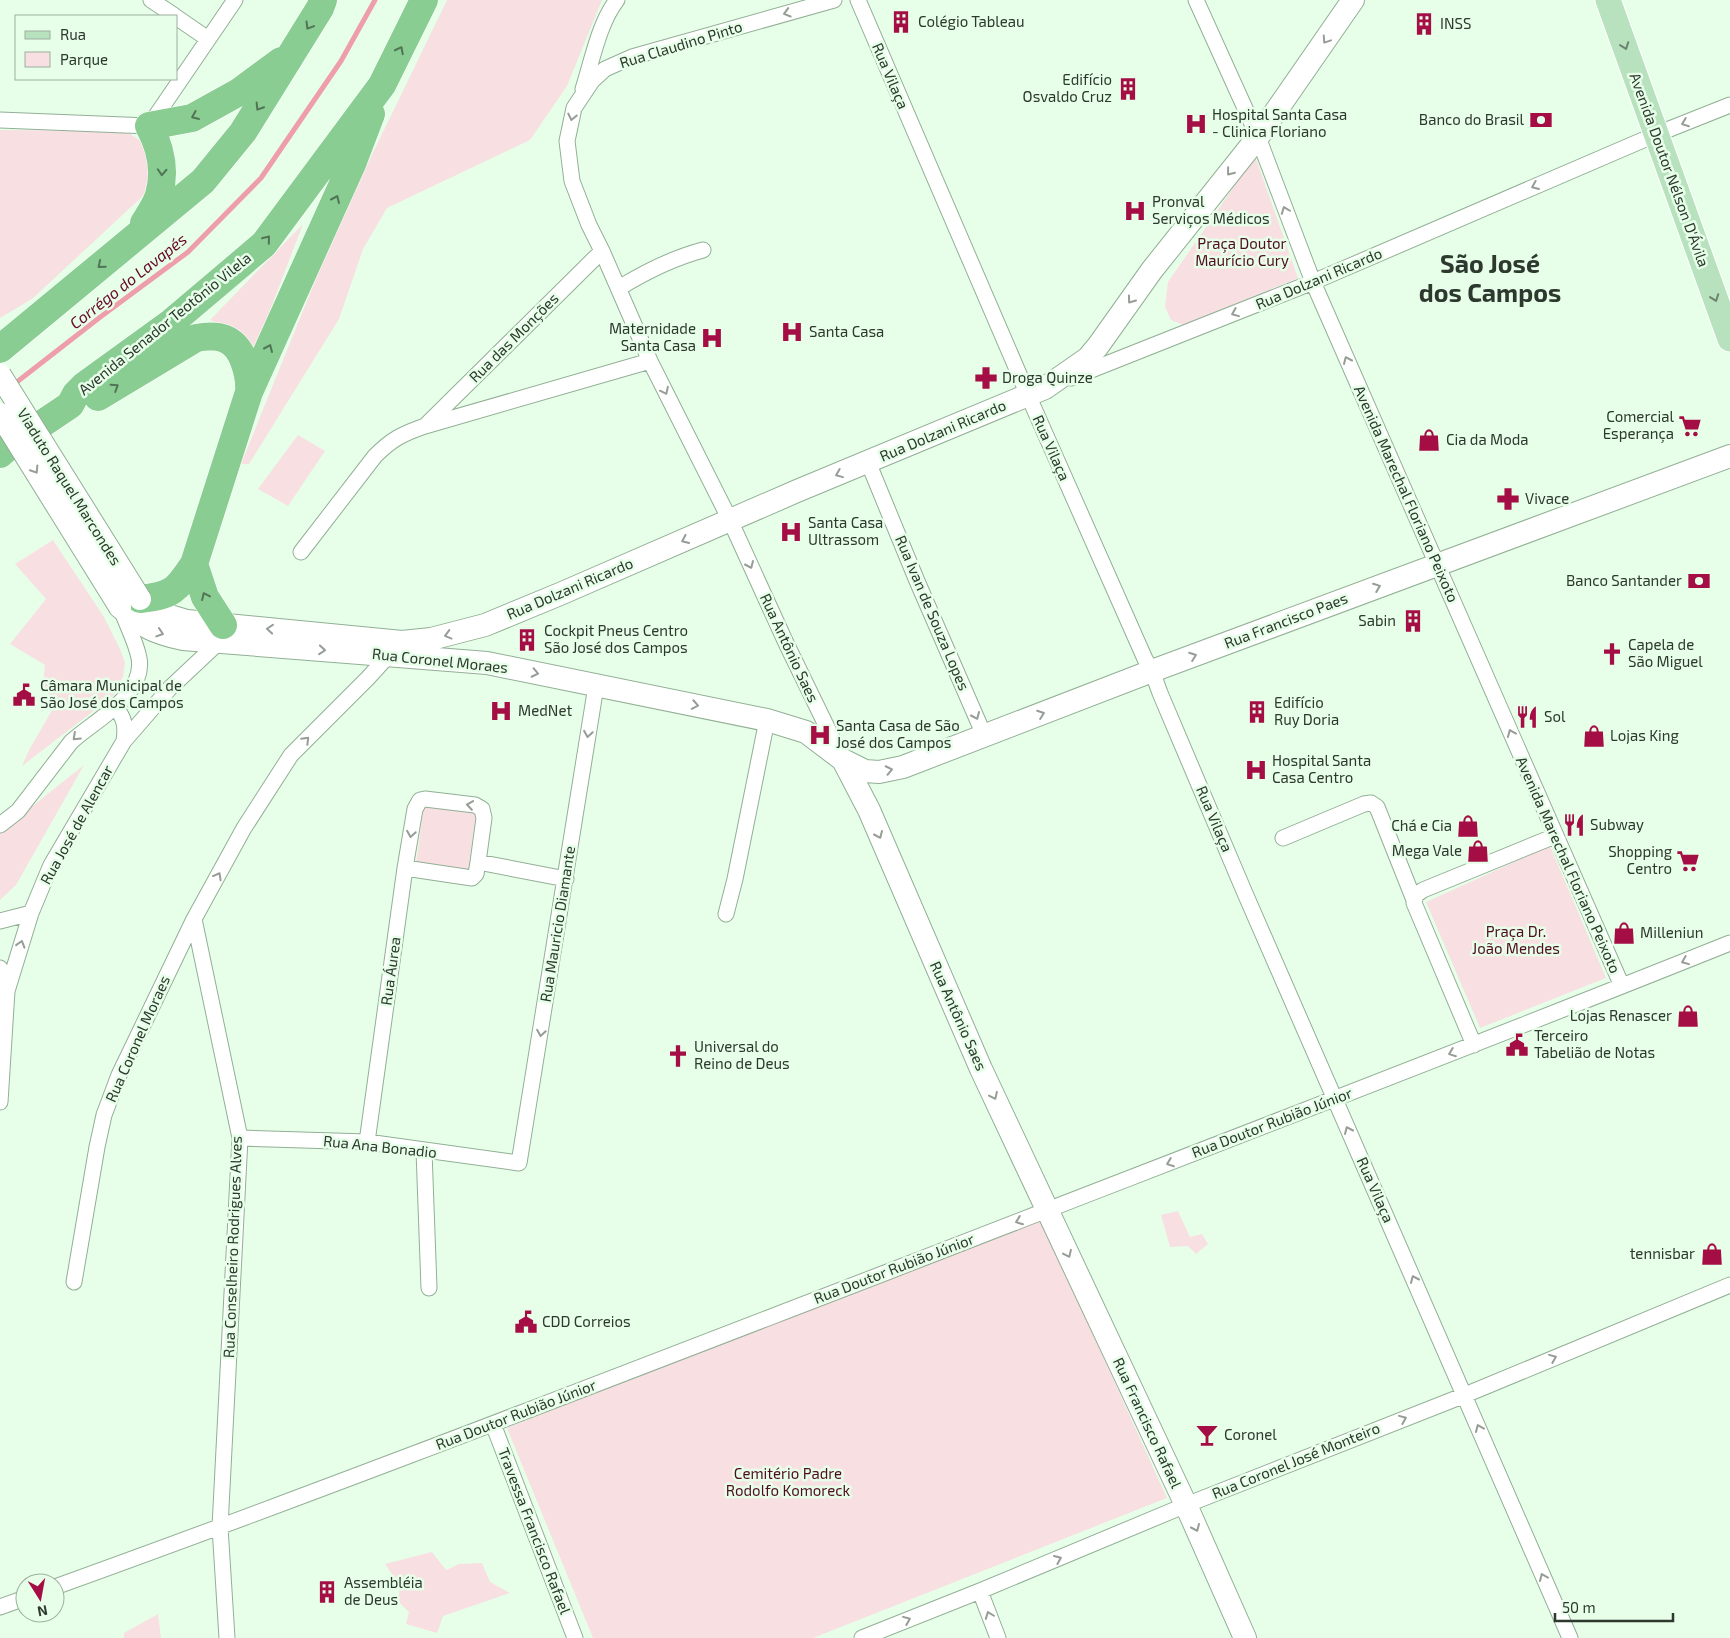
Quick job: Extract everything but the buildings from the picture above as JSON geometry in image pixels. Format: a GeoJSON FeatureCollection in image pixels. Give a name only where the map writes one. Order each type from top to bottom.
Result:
{"type":"FeatureCollection","features":[{"type":"Feature","properties":{"kind":"highway"},"geometry":{"type":"LineString","coordinates":[[2,346],[203,181],[243,132],[294,51],[323,0]]}},
{"type":"Feature","properties":{"kind":"highway","name":"Avenida Senador Teotônio Vilela"},"geometry":{"type":"LineString","coordinates":[[0,454],[70,405],[76,394],[86,385],[172,322],[264,244],[382,85],[424,0]]}},
{"type":"Feature","properties":{"kind":"highway"},"geometry":{"type":"LineString","coordinates":[[138,233],[159,197],[163,169],[160,147],[149,126],[192,118],[239,92],[294,51]]}},
{"type":"Feature","properties":{"kind":"highway"},"geometry":{"type":"LineString","coordinates":[[130,603],[170,593],[177,587],[194,564],[249,392],[352,164],[382,85]]}},
{"type":"Feature","properties":{"kind":"highway"},"geometry":{"type":"LineString","coordinates":[[70,405],[98,397],[196,338],[208,336],[223,338],[232,342],[239,349],[248,372],[249,392]]}},
{"type":"Feature","properties":{"kind":"highway"},"geometry":{"type":"LineString","coordinates":[[194,564],[205,597],[221,633]]}},
{"type":"Feature","properties":{"kind":"main road"},"geometry":{"type":"LineString","coordinates":[[1036,392],[1088,358],[1152,270],[1258,137],[1353,0]]}},
{"type":"Feature","properties":{"kind":"main road","name":"Avenida Doutor Nélson D'Ávila"},"geometry":{"type":"LineString","coordinates":[[1608,0],[1730,339]]}},
{"type":"Feature","properties":{"kind":"main road","name":"Viaduto Raquel Marcondes"},"geometry":{"type":"LineString","coordinates":[[0,375],[130,603]]}},
{"type":"Feature","properties":{"kind":"main road","name":"Rua Dolzani Ricardo"},"geometry":{"type":"LineString","coordinates":[[130,603],[187,620],[221,633],[402,642],[432,639],[485,625],[1036,392]]}},
{"type":"Feature","properties":{"kind":"main road","name":"Viaduto Raquel Marcondes"},"geometry":{"type":"LineString","coordinates":[[0,414],[130,603]]}},
{"type":"Feature","properties":{"kind":"main road","name":"Rua Francisco Paes"},"geometry":{"type":"LineString","coordinates":[[842,760],[865,770],[879,772],[903,767],[1152,671],[1730,456]]}},
{"type":"Feature","properties":{"kind":"main road"},"geometry":{"type":"LineString","coordinates":[[485,625],[476,633],[473,641],[477,651],[487,663]]}},
{"type":"Feature","properties":{"kind":"main road","name":"Rua Coronel Moraes"},"geometry":{"type":"LineString","coordinates":[[221,633],[388,656],[487,663],[767,720],[806,732],[842,760]]}},
{"type":"Feature","properties":{"kind":"main road","name":"Rua Antônio Saes"},"geometry":{"type":"LineString","coordinates":[[842,760],[869,810],[982,1069],[1048,1210]]}},
{"type":"Feature","properties":{"kind":"main road","name":"Rua Francisco Rafael"},"geometry":{"type":"LineString","coordinates":[[1048,1210],[1186,1505],[1245,1638]]}},
{"type":"Feature","properties":{"kind":"street"},"geometry":{"type":"LineString","coordinates":[[151,0],[173,15]]}},
{"type":"Feature","properties":{"kind":"street"},"geometry":{"type":"LineString","coordinates":[[0,120],[149,126],[235,0]]}},
{"type":"Feature","properties":{"kind":"street"},"geometry":{"type":"LineString","coordinates":[[581,95],[596,47],[611,8],[617,0]]}},
{"type":"Feature","properties":{"kind":"street","name":"Rua Claudino Pinto"},"geometry":{"type":"LineString","coordinates":[[602,250],[589,225],[572,181],[567,141],[574,108],[592,81],[605,70],[632,58],[834,0]]}},
{"type":"Feature","properties":{"kind":"street","name":"Rua Vilaça"},"geometry":{"type":"LineString","coordinates":[[858,0],[1036,392],[1145,659],[1152,671],[1236,872],[1570,1638]]}},
{"type":"Feature","properties":{"kind":"street","name":"Avenida Marechal Floriano Peixoto"},"geometry":{"type":"LineString","coordinates":[[1196,0],[1258,137],[1313,282],[1554,836],[1622,986]]}},
{"type":"Feature","properties":{"kind":"street"},"geometry":{"type":"LineString","coordinates":[[178,18],[208,39]]}},
{"type":"Feature","properties":{"kind":"street","name":"Rua Dolzani Ricardo"},"geometry":{"type":"LineString","coordinates":[[1036,392],[1313,282],[1657,134],[1730,105]]}},
{"type":"Feature","properties":{"kind":"street","name":"Rua Antônio Saes"},"geometry":{"type":"LineString","coordinates":[[602,250],[650,361],[730,520],[786,644],[842,760]]}},
{"type":"Feature","properties":{"kind":"street","name":"Rua das Monções"},"geometry":{"type":"LineString","coordinates":[[425,426],[602,250]]}},
{"type":"Feature","properties":{"kind":"street"},"geometry":{"type":"LineString","coordinates":[[618,288],[648,271],[702,250]]}},
{"type":"Feature","properties":{"kind":"street","name":"Rua das Monções"},"geometry":{"type":"LineString","coordinates":[[301,552],[375,456],[388,443],[402,434],[650,361]]}},
{"type":"Feature","properties":{"kind":"street","name":"Rua Ivan de Souza Lopes"},"geometry":{"type":"LineString","coordinates":[[868,462],[984,735]]}},
{"type":"Feature","properties":{"kind":"street"},"geometry":{"type":"LineString","coordinates":[[0,825],[18,810],[70,742],[115,707],[134,684],[140,664],[130,603]]}},
{"type":"Feature","properties":{"kind":"street","name":"Rua José de Alencar"},"geometry":{"type":"LineString","coordinates":[[0,1102],[7,991],[31,913],[51,865],[124,742],[170,688],[221,633]]}},
{"type":"Feature","properties":{"kind":"street"},"geometry":{"type":"LineString","coordinates":[[194,919],[244,828],[290,755],[388,656]]}},
{"type":"Feature","properties":{"kind":"street","name":"Rua Mauricio Diamante"},"geometry":{"type":"LineString","coordinates":[[520,1163],[596,686]]}},
{"type":"Feature","properties":{"kind":"street"},"geometry":{"type":"LineString","coordinates":[[115,707],[123,718],[125,725],[124,742]]}},
{"type":"Feature","properties":{"kind":"street"},"geometry":{"type":"LineString","coordinates":[[726,914],[735,879],[767,720]]}},
{"type":"Feature","properties":{"kind":"street","name":"Rua Áurea"},"geometry":{"type":"LineString","coordinates":[[366,1142],[405,868],[415,809],[420,800],[475,805],[482,809],[484,818],[478,862]]}},
{"type":"Feature","properties":{"kind":"street"},"geometry":{"type":"LineString","coordinates":[[1283,838],[1364,804],[1372,803],[1377,807],[1414,902],[1474,1045]]}},
{"type":"Feature","properties":{"kind":"street"},"geometry":{"type":"LineString","coordinates":[[1414,900],[1423,890],[1554,836]]}},
{"type":"Feature","properties":{"kind":"street"},"geometry":{"type":"LineString","coordinates":[[405,868],[472,878],[476,874],[478,862],[566,879]]}},
{"type":"Feature","properties":{"kind":"street"},"geometry":{"type":"LineString","coordinates":[[0,921],[31,913]]}},
{"type":"Feature","properties":{"kind":"street","name":"Rua Conselheiro Rodrigues Alves"},"geometry":{"type":"LineString","coordinates":[[194,919],[240,1138],[220,1527],[227,1638]]}},
{"type":"Feature","properties":{"kind":"street","name":"Rua Coronel Moraes"},"geometry":{"type":"LineString","coordinates":[[74,1282],[104,1115],[119,1075],[194,919]]}},
{"type":"Feature","properties":{"kind":"street","name":"Rua Doutor Rubião Júnior"},"geometry":{"type":"LineString","coordinates":[[65,1583],[493,1424],[1335,1100],[1730,943]]}},
{"type":"Feature","properties":{"kind":"street"},"geometry":{"type":"LineString","coordinates":[[0,968],[7,991]]}},
{"type":"Feature","properties":{"kind":"street","name":"Rua Ana Bonadio"},"geometry":{"type":"LineString","coordinates":[[240,1138],[366,1142],[520,1163]]}},
{"type":"Feature","properties":{"kind":"street"},"geometry":{"type":"LineString","coordinates":[[424,1151],[429,1288]]}},
{"type":"Feature","properties":{"kind":"street","name":"Rua Coronel José Monteiro"},"geometry":{"type":"LineString","coordinates":[[862,1638],[1730,1285]]}},
{"type":"Feature","properties":{"kind":"street","name":"Travessa Francisco Rafael"},"geometry":{"type":"LineString","coordinates":[[493,1424],[575,1638]]}},
{"type":"Feature","properties":{"kind":"street"},"geometry":{"type":"LineString","coordinates":[[980,1591],[998,1638]]}},
{"type":"Feature","properties":{"kind":"street"},"geometry":{"type":"LineString","coordinates":[[0,1607],[15,1602]]}},
{"type":"Feature","properties":{"kind":"green space"},"geometry":{"type":"Polygon","coordinates":[[[447,0],[602,0],[567,86],[530,140],[387,208],[363,249],[339,319],[249,464],[241,464],[336,229],[447,0]]]}},
{"type":"Feature","properties":{"kind":"green space"},"geometry":{"type":"Polygon","coordinates":[[[0,130],[125,131],[146,144],[152,166],[144,195],[32,299],[0,318],[0,130]]]}},
{"type":"Feature","properties":{"kind":"green space","name":"Praça Doutor Maurício Cury"},"geometry":{"type":"Polygon","coordinates":[[[1255,156],[1298,278],[1183,325],[1171,320],[1165,307],[1168,282],[1255,156]]]}},
{"type":"Feature","properties":{"kind":"green space"},"geometry":{"type":"Polygon","coordinates":[[[303,224],[249,365],[237,330],[210,320],[303,224]]]}},
{"type":"Feature","properties":{"kind":"green space"},"geometry":{"type":"Polygon","coordinates":[[[298,435],[325,451],[288,506],[258,489],[298,435]]]}},
{"type":"Feature","properties":{"kind":"green space"},"geometry":{"type":"Polygon","coordinates":[[[53,540],[104,617],[125,663],[123,677],[113,696],[22,766],[55,705],[43,684],[45,665],[10,644],[46,599],[15,564],[53,540]]]}},
{"type":"Feature","properties":{"kind":"green space"},"geometry":{"type":"Polygon","coordinates":[[[84,765],[16,885],[0,900],[0,832],[84,765]]]}},
{"type":"Feature","properties":{"kind":"green space"},"geometry":{"type":"Polygon","coordinates":[[[424,806],[476,812],[468,871],[416,863],[424,806]]]}},
{"type":"Feature","properties":{"kind":"green space","name":"Praça Dr. João Mendes"},"geometry":{"type":"Polygon","coordinates":[[[1550,846],[1606,978],[1480,1028],[1426,902],[1550,846]]]}},
{"type":"Feature","properties":{"kind":"green space"},"geometry":{"type":"Polygon","coordinates":[[[1178,1211],[1190,1237],[1202,1234],[1208,1244],[1196,1254],[1188,1246],[1170,1247],[1161,1215],[1178,1211]]]}},
{"type":"Feature","properties":{"kind":"green space","name":"Cemitério Padre Rodolfo Komoreck"},"geometry":{"type":"Polygon","coordinates":[[[1040,1218],[1167,1498],[813,1638],[593,1638],[507,1428],[1040,1218]]]}},
{"type":"Feature","properties":{"kind":"green space"},"geometry":{"type":"Polygon","coordinates":[[[432,1552],[446,1570],[459,1564],[482,1563],[490,1582],[510,1593],[443,1616],[437,1633],[406,1624],[409,1612],[398,1601],[400,1586],[385,1564],[432,1552]]]}},
{"type":"Feature","properties":{"kind":"green space"},"geometry":{"type":"Polygon","coordinates":[[[158,1614],[161,1638],[124,1638],[124,1633],[158,1614]]]}},
{"type":"Feature","properties":{"kind":"waterway","name":"Corrégo do Lavapés"},"geometry":{"type":"LineString","coordinates":[[13,385],[188,252],[261,178],[341,61],[375,0]]}},
{"type":"Feature","properties":{"kind":"place","name":"Colégio Tableau"},"geometry":{"type":"Point","coordinates":[901,22]}},
{"type":"Feature","properties":{"kind":"place","name":"INSS"},"geometry":{"type":"Point","coordinates":[1424,24]}},
{"type":"Feature","properties":{"kind":"place","name":"Edifício Osvaldo Cruz"},"geometry":{"type":"Point","coordinates":[1128,89]}},
{"type":"Feature","properties":{"kind":"place","name":"Banco do Brasil"},"geometry":{"type":"Point","coordinates":[1541,120]}},
{"type":"Feature","properties":{"kind":"place","name":"Hospital Santa Casa - Clinica Floriano"},"geometry":{"type":"Point","coordinates":[1196,124]}},
{"type":"Feature","properties":{"kind":"place","name":"Pronval Serviços Médicos"},"geometry":{"type":"Point","coordinates":[1135,211]}},
{"type":"Feature","properties":{"kind":"place","name":"Santa Casa"},"geometry":{"type":"Point","coordinates":[792,332]}},
{"type":"Feature","properties":{"kind":"place","name":"Maternidade Santa Casa"},"geometry":{"type":"Point","coordinates":[712,338]}},
{"type":"Feature","properties":{"kind":"place","name":"Droga Quinze"},"geometry":{"type":"Point","coordinates":[986,378]}},
{"type":"Feature","properties":{"kind":"place","name":"Comercial Esperança"},"geometry":{"type":"Point","coordinates":[1690,426]}},
{"type":"Feature","properties":{"kind":"place","name":"Cia da Moda"},"geometry":{"type":"Point","coordinates":[1429,440]}},
{"type":"Feature","properties":{"kind":"place","name":"Vivace"},"geometry":{"type":"Point","coordinates":[1508,499]}},
{"type":"Feature","properties":{"kind":"place","name":"Santa Casa Ultrassom"},"geometry":{"type":"Point","coordinates":[791,532]}},
{"type":"Feature","properties":{"kind":"place","name":"Banco Santander"},"geometry":{"type":"Point","coordinates":[1699,581]}},
{"type":"Feature","properties":{"kind":"place","name":"Sabin"},"geometry":{"type":"Point","coordinates":[1413,621]}},
{"type":"Feature","properties":{"kind":"place","name":"Cockpit Pneus Centro São José dos Campos"},"geometry":{"type":"Point","coordinates":[527,640]}},
{"type":"Feature","properties":{"kind":"place","name":"Capela de São Miguel"},"geometry":{"type":"Point","coordinates":[1612,654]}},
{"type":"Feature","properties":{"kind":"place","name":"Câmara Municipal de São José dos Campos"},"geometry":{"type":"Point","coordinates":[24,695]}},
{"type":"Feature","properties":{"kind":"place","name":"MedNet"},"geometry":{"type":"Point","coordinates":[501,711]}},
{"type":"Feature","properties":{"kind":"place","name":"Edifício Ruy Doria"},"geometry":{"type":"Point","coordinates":[1257,712]}},
{"type":"Feature","properties":{"kind":"place","name":"Sol"},"geometry":{"type":"Point","coordinates":[1527,717]}},
{"type":"Feature","properties":{"kind":"place","name":"Santa Casa de São José dos Campos"},"geometry":{"type":"Point","coordinates":[820,735]}},
{"type":"Feature","properties":{"kind":"place","name":"Lojas King"},"geometry":{"type":"Point","coordinates":[1594,736]}},
{"type":"Feature","properties":{"kind":"place","name":"Hospital Santa Casa Centro"},"geometry":{"type":"Point","coordinates":[1256,770]}},
{"type":"Feature","properties":{"kind":"place","name":"Subway"},"geometry":{"type":"Point","coordinates":[1574,825]}},
{"type":"Feature","properties":{"kind":"place","name":"Chá e Cia"},"geometry":{"type":"Point","coordinates":[1468,826]}},
{"type":"Feature","properties":{"kind":"place","name":"Mega Vale"},"geometry":{"type":"Point","coordinates":[1478,851]}},
{"type":"Feature","properties":{"kind":"place","name":"Shopping Centro"},"geometry":{"type":"Point","coordinates":[1688,861]}},
{"type":"Feature","properties":{"kind":"place","name":"Milleniun"},"geometry":{"type":"Point","coordinates":[1624,933]}},
{"type":"Feature","properties":{"kind":"place","name":"Lojas Renascer"},"geometry":{"type":"Point","coordinates":[1688,1016]}},
{"type":"Feature","properties":{"kind":"place","name":"Terceiro Tabelião de Notas"},"geometry":{"type":"Point","coordinates":[1517,1045]}},
{"type":"Feature","properties":{"kind":"place","name":"Universal do Reino de Deus"},"geometry":{"type":"Point","coordinates":[678,1056]}},
{"type":"Feature","properties":{"kind":"place","name":"tennisbar"},"geometry":{"type":"Point","coordinates":[1712,1254]}},
{"type":"Feature","properties":{"kind":"place","name":"CDD Correios"},"geometry":{"type":"Point","coordinates":[526,1322]}},
{"type":"Feature","properties":{"kind":"place","name":"Coronel"},"geometry":{"type":"Point","coordinates":[1207,1435]}},
{"type":"Feature","properties":{"kind":"place","name":"Assembléia de Deus"},"geometry":{"type":"Point","coordinates":[327,1592]}},
{"type":"Feature","properties":{"kind":"district","name":"São José dos Campos"},"geometry":{"type":"Point","coordinates":[1490,278]}}]}
